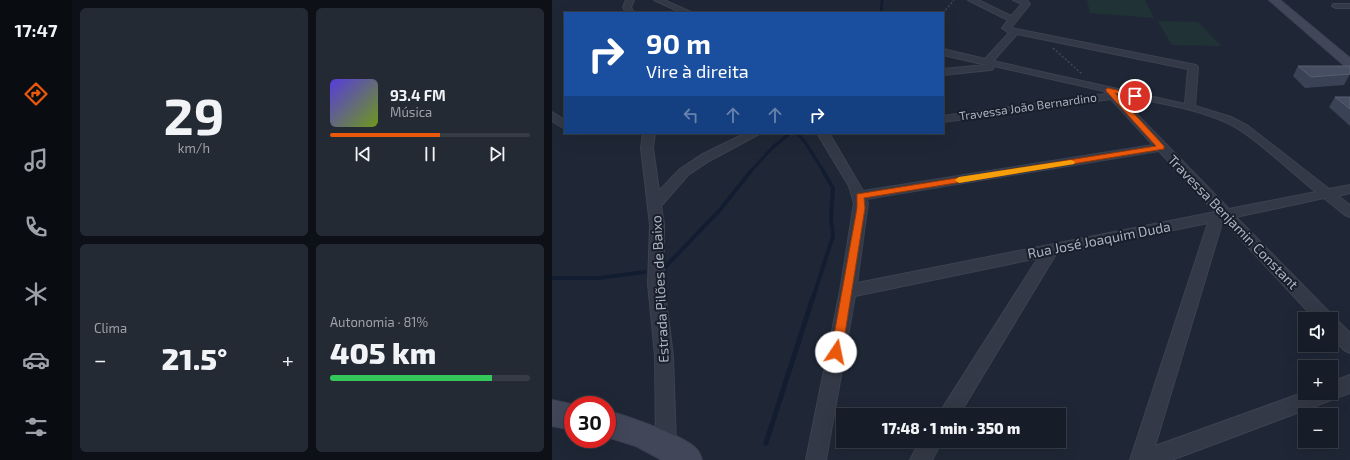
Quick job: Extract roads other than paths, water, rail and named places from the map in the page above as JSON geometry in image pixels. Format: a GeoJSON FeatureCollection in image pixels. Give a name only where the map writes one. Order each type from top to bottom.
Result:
{"type":"FeatureCollection","features":[{"type":"Feature","properties":{"kind":"main road"},"geometry":{"type":"LineString","coordinates":[[1274,0],[1350,64]]}},
{"type":"Feature","properties":{"kind":"main road"},"geometry":{"type":"LineString","coordinates":[[552,413],[564,415]]}},
{"type":"Feature","properties":{"kind":"main road"},"geometry":{"type":"LineString","coordinates":[[616,426],[640,433],[666,445],[688,460]]}},
{"type":"Feature","properties":{"kind":"street"},"geometry":{"type":"LineString","coordinates":[[629,0],[627,7],[630,12]]}},
{"type":"Feature","properties":{"kind":"street"},"geometry":{"type":"LineString","coordinates":[[658,0],[688,12]]}},
{"type":"Feature","properties":{"kind":"street"},"geometry":{"type":"LineString","coordinates":[[972,0],[1011,19]]}},
{"type":"Feature","properties":{"kind":"street"},"geometry":{"type":"LineString","coordinates":[[1021,1],[1025,5],[1011,19],[1006,28],[1014,32],[1191,66],[1194,68],[1190,108]]}},
{"type":"Feature","properties":{"kind":"street"},"geometry":{"type":"LineString","coordinates":[[1336,6],[1350,6]]}},
{"type":"Feature","properties":{"kind":"street"},"geometry":{"type":"LineString","coordinates":[[987,62],[1014,32]]}},
{"type":"Feature","properties":{"kind":"street"},"geometry":{"type":"LineString","coordinates":[[944,52],[1107,91],[1190,108],[1227,119],[1244,128],[1350,212]]}},
{"type":"Feature","properties":{"kind":"street"},"geometry":{"type":"LineString","coordinates":[[944,72],[1002,65]]}},
{"type":"Feature","properties":{"kind":"street","name":"Travessa João Bernardino"},"geometry":{"type":"LineString","coordinates":[[944,119],[1107,91]]}},
{"type":"Feature","properties":{"kind":"street","name":"Travessa Benjamin Constant"},"geometry":{"type":"LineString","coordinates":[[1107,91],[1162,147],[1222,215],[1318,312]]}},
{"type":"Feature","properties":{"kind":"street"},"geometry":{"type":"LineString","coordinates":[[552,115],[564,125]]}},
{"type":"Feature","properties":{"kind":"street","name":"Estrada Pilões de Baixo"},"geometry":{"type":"LineString","coordinates":[[649,134],[647,148],[657,226],[656,284],[664,356],[666,445]]}},
{"type":"Feature","properties":{"kind":"street"},"geometry":{"type":"LineString","coordinates":[[654,204],[684,172],[705,158],[753,134]]}},
{"type":"Feature","properties":{"kind":"street"},"geometry":{"type":"LineString","coordinates":[[816,460],[848,290],[861,208],[860,196],[828,134]]}},
{"type":"Feature","properties":{"kind":"street"},"geometry":{"type":"LineString","coordinates":[[860,196],[1162,147]]}},
{"type":"Feature","properties":{"kind":"street","name":"Rua José Joaquim Duda"},"geometry":{"type":"LineString","coordinates":[[848,290],[1350,189]]}},
{"type":"Feature","properties":{"kind":"street"},"geometry":{"type":"LineString","coordinates":[[1140,460],[1222,215]]}},
{"type":"Feature","properties":{"kind":"street"},"geometry":{"type":"LineString","coordinates":[[952,408],[1051,250]]}},
{"type":"Feature","properties":{"kind":"street"},"geometry":{"type":"LineString","coordinates":[[1338,332],[1350,345]]}},
{"type":"Feature","properties":{"kind":"street"},"geometry":{"type":"LineString","coordinates":[[1338,388],[1350,384]]}},
{"type":"Feature","properties":{"kind":"street"},"geometry":{"type":"LineString","coordinates":[[1144,460],[1307,400]]}},
{"type":"Feature","properties":{"kind":"street"},"geometry":{"type":"LineString","coordinates":[[920,460],[928,448]]}},
{"type":"Feature","properties":{"kind":"waterway"},"geometry":{"type":"LineString","coordinates":[[881,12],[882,0]]}},
{"type":"Feature","properties":{"kind":"waterway"},"geometry":{"type":"LineString","coordinates":[[750,172],[772,148],[789,134]]}},
{"type":"Feature","properties":{"kind":"waterway"},"geometry":{"type":"LineString","coordinates":[[798,134],[805,142],[824,172]]}},
{"type":"Feature","properties":{"kind":"waterway"},"geometry":{"type":"LineString","coordinates":[[665,267],[719,211],[751,171]]}},
{"type":"Feature","properties":{"kind":"waterway"},"geometry":{"type":"LineString","coordinates":[[813,298],[833,236],[831,218],[833,188],[823,171]]}},
{"type":"Feature","properties":{"kind":"waterway"},"geometry":{"type":"LineString","coordinates":[[552,278],[599,278],[645,272]]}},
{"type":"Feature","properties":{"kind":"waterway"},"geometry":{"type":"LineString","coordinates":[[766,443],[813,297]]}}]}
